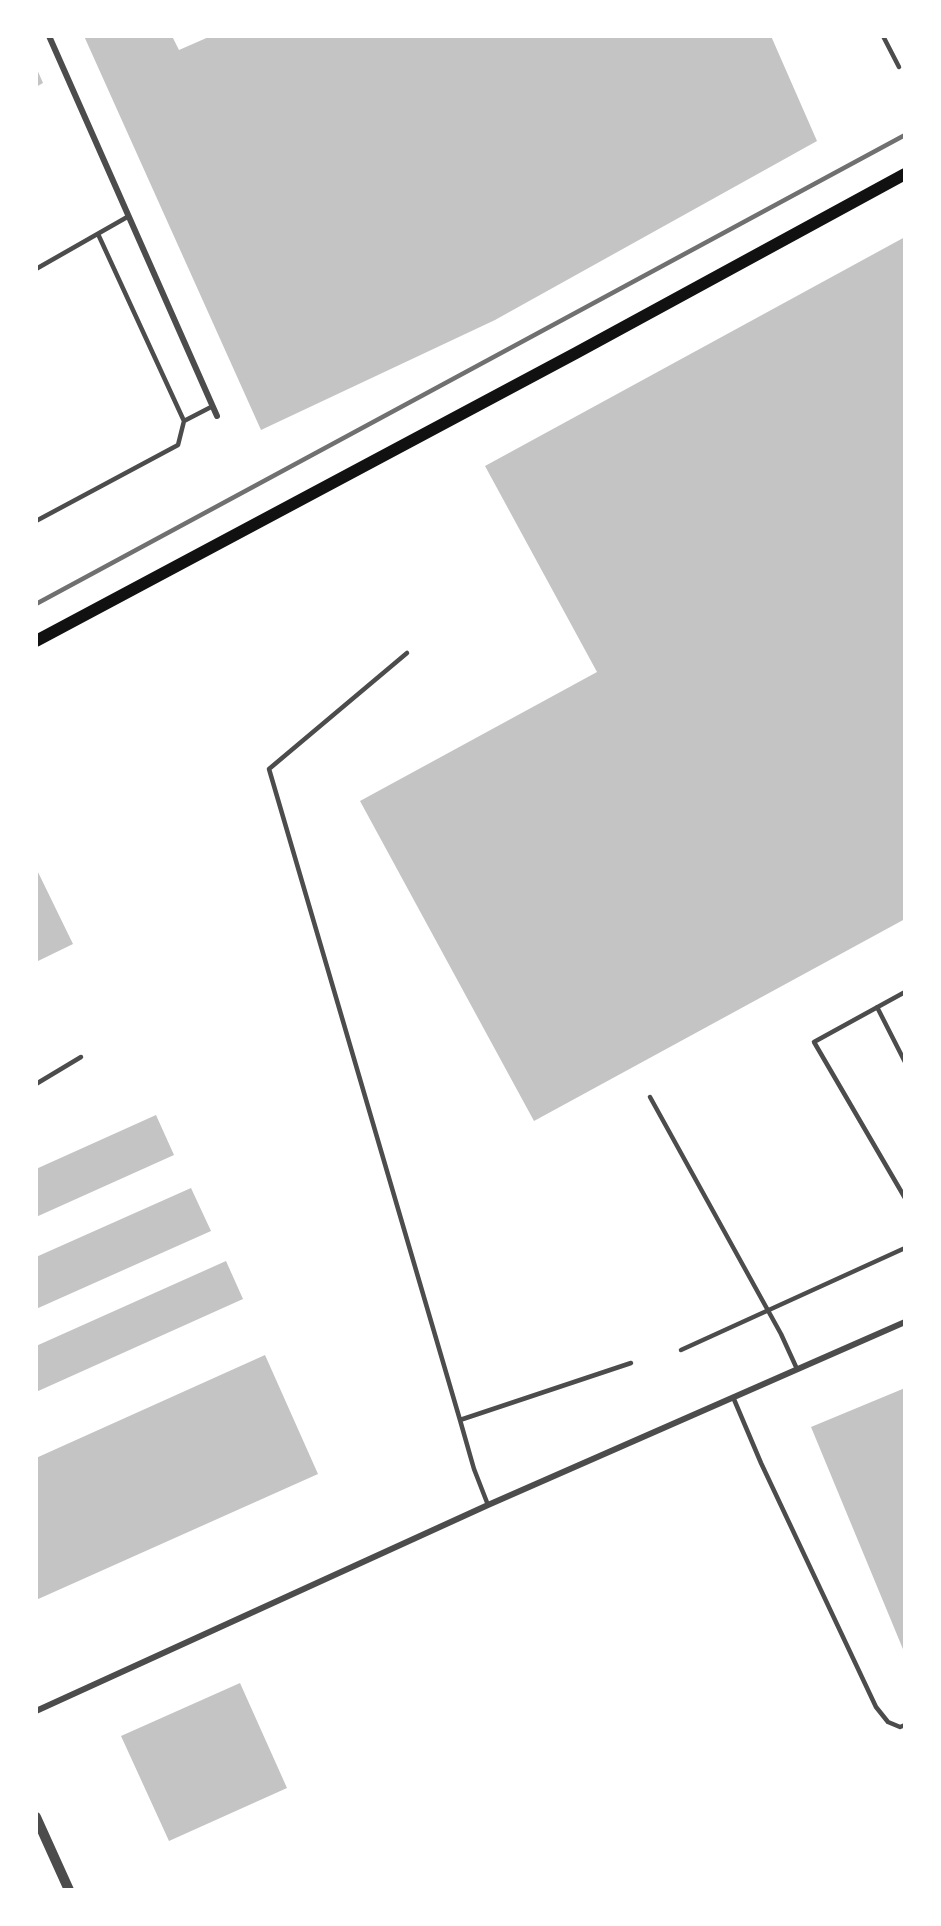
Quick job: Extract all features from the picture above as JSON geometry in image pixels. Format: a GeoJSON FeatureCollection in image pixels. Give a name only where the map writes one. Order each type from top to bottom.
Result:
{"type":"FeatureCollection","features":[{"type":"Feature","properties":{"kind":"main road"},"geometry":{"type":"LineString","coordinates":[[36,641],[576,353],[905,174]]}},
{"type":"Feature","properties":{"kind":"street"},"geometry":{"type":"LineString","coordinates":[[50,36],[217,416]]}},
{"type":"Feature","properties":{"kind":"street"},"geometry":{"type":"LineString","coordinates":[[36,1711],[488,1505],[905,1322]]}},
{"type":"Feature","properties":{"kind":"street"},"geometry":{"type":"LineString","coordinates":[[36,1817],[69,1890]]}},
{"type":"Feature","properties":{"kind":"lane"},"geometry":{"type":"LineString","coordinates":[[883,36],[899,67]]}},
{"type":"Feature","properties":{"kind":"lane"},"geometry":{"type":"LineString","coordinates":[[36,269],[129,216]]}},
{"type":"Feature","properties":{"kind":"lane"},"geometry":{"type":"LineString","coordinates":[[36,521],[178,445],[184,421],[98,234]]}},
{"type":"Feature","properties":{"kind":"lane"},"geometry":{"type":"LineString","coordinates":[[184,421],[213,405]]}},
{"type":"Feature","properties":{"kind":"lane"},"geometry":{"type":"LineString","coordinates":[[406,653],[269,769],[474,1468],[488,1505]]}},
{"type":"Feature","properties":{"kind":"lane"},"geometry":{"type":"LineString","coordinates":[[905,992],[814,1042],[905,1198]]}},
{"type":"Feature","properties":{"kind":"lane"},"geometry":{"type":"LineString","coordinates":[[878,1007],[905,1062]]}},
{"type":"Feature","properties":{"kind":"lane"},"geometry":{"type":"LineString","coordinates":[[36,1084],[81,1057]]}},
{"type":"Feature","properties":{"kind":"lane"},"geometry":{"type":"LineString","coordinates":[[650,1097],[768,1311],[797,1369]]}},
{"type":"Feature","properties":{"kind":"lane"},"geometry":{"type":"LineString","coordinates":[[681,1350],[905,1248]]}},
{"type":"Feature","properties":{"kind":"lane"},"geometry":{"type":"LineString","coordinates":[[460,1420],[631,1363]]}},
{"type":"Feature","properties":{"kind":"lane"},"geometry":{"type":"LineString","coordinates":[[733,1397],[761,1463],[876,1707],[888,1722],[900,1727],[905,1725]]}},
{"type":"Feature","properties":{"kind":"building"},"geometry":{"type":"Polygon","coordinates":[[[84,36],[172,36],[179,50],[211,36],[771,36],[817,141],[495,320],[261,430],[84,36]]]}},
{"type":"Feature","properties":{"kind":"building"},"geometry":{"type":"Polygon","coordinates":[[[36,67],[43,83],[36,87],[36,67]]]}},
{"type":"Feature","properties":{"kind":"building"},"geometry":{"type":"Polygon","coordinates":[[[905,237],[905,919],[534,1121],[360,801],[597,672],[485,466],[905,237]]]}},
{"type":"Feature","properties":{"kind":"building"},"geometry":{"type":"Polygon","coordinates":[[[36,868],[73,944],[36,962],[36,868]]]}},
{"type":"Feature","properties":{"kind":"building"},"geometry":{"type":"Polygon","coordinates":[[[156,1115],[174,1155],[36,1217],[36,1169],[156,1115]]]}},
{"type":"Feature","properties":{"kind":"building"},"geometry":{"type":"Polygon","coordinates":[[[191,1188],[211,1231],[36,1309],[36,1257],[191,1188]]]}},
{"type":"Feature","properties":{"kind":"building"},"geometry":{"type":"Polygon","coordinates":[[[226,1261],[243,1299],[36,1392],[36,1346],[226,1261]]]}},
{"type":"Feature","properties":{"kind":"building"},"geometry":{"type":"Polygon","coordinates":[[[265,1355],[318,1474],[36,1600],[36,1458],[265,1355]]]}},
{"type":"Feature","properties":{"kind":"building"},"geometry":{"type":"Polygon","coordinates":[[[905,1388],[905,1654],[811,1427],[905,1388]]]}},
{"type":"Feature","properties":{"kind":"building"},"geometry":{"type":"Polygon","coordinates":[[[240,1683],[287,1788],[169,1841],[121,1736],[240,1683]]]}},
{"type":"Feature","properties":{"kind":"railway"},"geometry":{"type":"LineString","coordinates":[[36,604],[905,135]]}}]}
